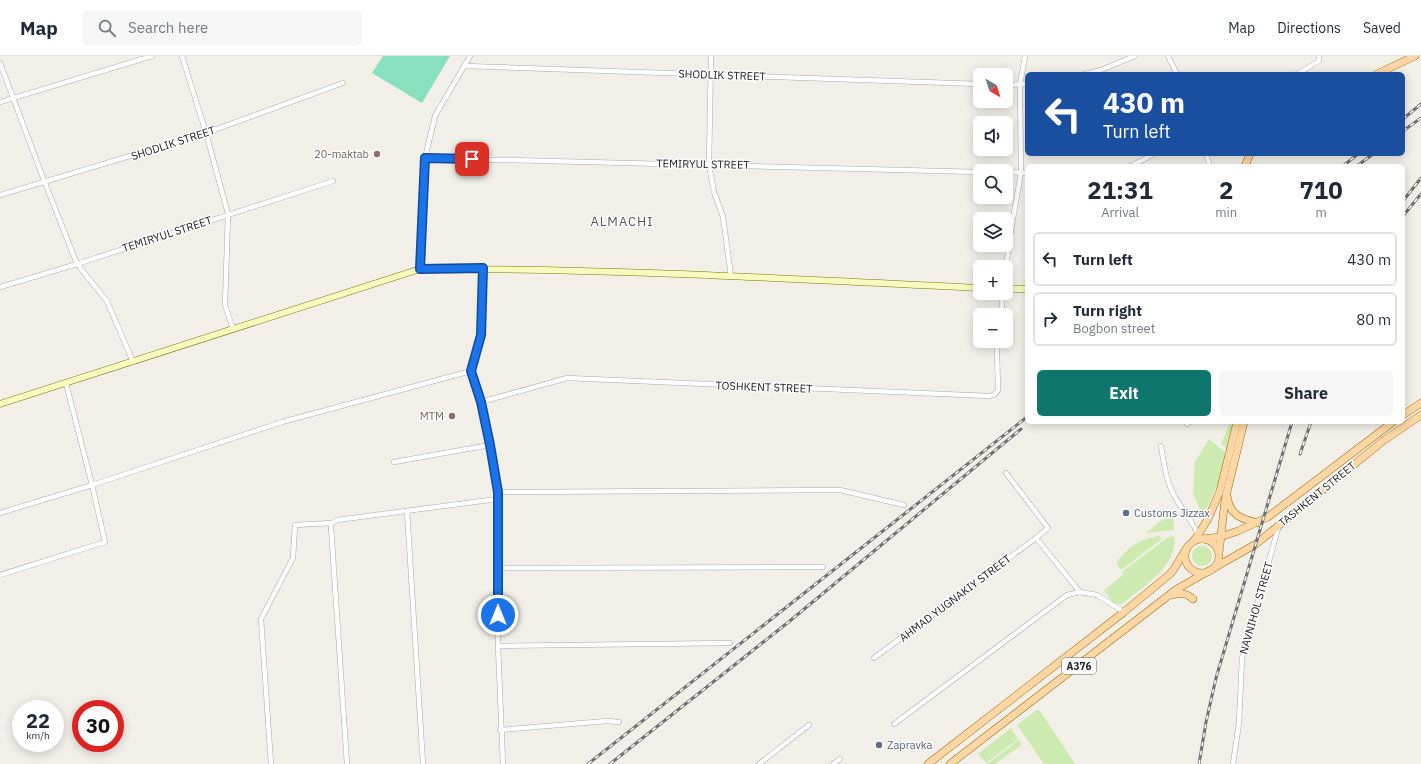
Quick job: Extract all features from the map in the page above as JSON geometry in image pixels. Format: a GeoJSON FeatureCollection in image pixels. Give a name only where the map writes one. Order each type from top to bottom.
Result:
{"type":"FeatureCollection","features":[{"type":"Feature","properties":{"kind":"main road"},"geometry":{"type":"LineString","coordinates":[[1381,72],[1415,56]]}},
{"type":"Feature","properties":{"kind":"main road"},"geometry":{"type":"LineString","coordinates":[[1405,414],[1421,403]]}},
{"type":"Feature","properties":{"kind":"main road","name":"TASHKENT STREET"},"geometry":{"type":"LineString","coordinates":[[1211,571],[1256,544],[1383,441],[1421,415]]}},
{"type":"Feature","properties":{"kind":"main road"},"geometry":{"type":"LineString","coordinates":[[928,764],[1124,612],[1170,574],[1186,549],[1198,538],[1215,505],[1237,424]]}},
{"type":"Feature","properties":{"kind":"main road"},"geometry":{"type":"LineString","coordinates":[[1186,549],[1185,560],[1191,570],[1201,573],[1211,571],[1217,565],[1227,489],[1243,424]]}},
{"type":"Feature","properties":{"kind":"main road","name":"TASHKENT STREET"},"geometry":{"type":"LineString","coordinates":[[1198,538],[1220,537],[1258,523],[1390,424]]}},
{"type":"Feature","properties":{"kind":"main road"},"geometry":{"type":"LineString","coordinates":[[1227,489],[1230,506],[1236,514],[1243,520],[1258,523]]}},
{"type":"Feature","properties":{"kind":"main road"},"geometry":{"type":"LineString","coordinates":[[1198,538],[1211,541],[1215,544],[1219,553]]}},
{"type":"Feature","properties":{"kind":"main road","name":"A376"},"geometry":{"type":"LineString","coordinates":[[950,764],[1168,596],[1184,585],[1211,571]]}},
{"type":"Feature","properties":{"kind":"main road"},"geometry":{"type":"LineString","coordinates":[[1168,596],[1183,593],[1193,599]]}},
{"type":"Feature","properties":{"kind":"street"},"geometry":{"type":"LineString","coordinates":[[0,102],[152,56]]}},
{"type":"Feature","properties":{"kind":"street"},"geometry":{"type":"LineString","coordinates":[[182,56],[206,133],[228,214],[225,305],[232,329]]}},
{"type":"Feature","properties":{"kind":"street"},"geometry":{"type":"LineString","coordinates":[[420,269],[425,158],[435,116],[470,56]]}},
{"type":"Feature","properties":{"kind":"street"},"geometry":{"type":"LineString","coordinates":[[711,56],[709,165],[714,192],[723,217],[731,276]]}},
{"type":"Feature","properties":{"kind":"street"},"geometry":{"type":"LineString","coordinates":[[1007,260],[1021,173],[1020,85],[1025,56]]}},
{"type":"Feature","properties":{"kind":"street"},"geometry":{"type":"LineString","coordinates":[[1093,72],[1135,56]]}},
{"type":"Feature","properties":{"kind":"street"},"geometry":{"type":"LineString","coordinates":[[1168,56],[1177,72]]}},
{"type":"Feature","properties":{"kind":"street"},"geometry":{"type":"LineString","coordinates":[[1301,72],[1320,61],[1319,56]]}},
{"type":"Feature","properties":{"kind":"street"},"geometry":{"type":"LineString","coordinates":[[0,63],[44,183],[77,264],[106,301],[133,362]]}},
{"type":"Feature","properties":{"kind":"street","name":"SHODLIK STREET"},"geometry":{"type":"LineString","coordinates":[[464,66],[973,84]]}},
{"type":"Feature","properties":{"kind":"street","name":"SHODLIK STREET"},"geometry":{"type":"LineString","coordinates":[[0,195],[206,133],[343,83]]}},
{"type":"Feature","properties":{"kind":"street"},"geometry":{"type":"LineString","coordinates":[[1013,84],[1025,84]]}},
{"type":"Feature","properties":{"kind":"street"},"geometry":{"type":"LineString","coordinates":[[1135,164],[1150,156]]}},
{"type":"Feature","properties":{"kind":"street","name":"TEMIRYUL STREET"},"geometry":{"type":"LineString","coordinates":[[425,158],[973,172]]}},
{"type":"Feature","properties":{"kind":"street"},"geometry":{"type":"LineString","coordinates":[[1013,172],[1025,173]]}},
{"type":"Feature","properties":{"kind":"street","name":"TEMIRYUL STREET"},"geometry":{"type":"LineString","coordinates":[[0,287],[77,264],[333,181]]}},
{"type":"Feature","properties":{"kind":"street"},"geometry":{"type":"LineString","coordinates":[[483,268],[481,335],[471,371],[481,402],[498,492],[498,646],[500,730],[503,764]]}},
{"type":"Feature","properties":{"kind":"street"},"geometry":{"type":"LineString","coordinates":[[0,404],[420,269],[483,268],[731,276],[973,288]]}},
{"type":"Feature","properties":{"kind":"street"},"geometry":{"type":"LineString","coordinates":[[1013,289],[1025,289]]}},
{"type":"Feature","properties":{"kind":"street","name":"TOSHKENT STREET"},"geometry":{"type":"LineString","coordinates":[[481,402],[567,378],[990,396],[995,394],[998,390],[997,348]]}},
{"type":"Feature","properties":{"kind":"street"},"geometry":{"type":"LineString","coordinates":[[0,513],[92,485],[282,422],[471,371]]}},
{"type":"Feature","properties":{"kind":"street"},"geometry":{"type":"LineString","coordinates":[[0,575],[105,542],[66,383]]}},
{"type":"Feature","properties":{"kind":"street"},"geometry":{"type":"LineString","coordinates":[[394,462],[490,445]]}},
{"type":"Feature","properties":{"kind":"street"},"geometry":{"type":"LineString","coordinates":[[1161,446],[1167,478],[1175,496],[1193,524],[1198,538]]}},
{"type":"Feature","properties":{"kind":"street","name":"AHMAD YUGNAKIY STREET"},"geometry":{"type":"LineString","coordinates":[[874,658],[1048,528],[1006,474]]}},
{"type":"Feature","properties":{"kind":"street"},"geometry":{"type":"LineString","coordinates":[[498,492],[840,490],[904,504]]}},
{"type":"Feature","properties":{"kind":"street"},"geometry":{"type":"LineString","coordinates":[[271,764],[261,619],[293,558],[294,525],[332,523],[337,520],[497,499]]}},
{"type":"Feature","properties":{"kind":"street"},"geometry":{"type":"LineString","coordinates":[[407,511],[423,764]]}},
{"type":"Feature","properties":{"kind":"street"},"geometry":{"type":"LineString","coordinates":[[332,523],[331,527],[347,764]]}},
{"type":"Feature","properties":{"kind":"street","name":"NAVNIHOL STREET"},"geometry":{"type":"LineString","coordinates":[[1233,764],[1239,723],[1242,658],[1280,525]]}},
{"type":"Feature","properties":{"kind":"street"},"geometry":{"type":"LineString","coordinates":[[1036,538],[1080,592]]}},
{"type":"Feature","properties":{"kind":"street"},"geometry":{"type":"LineString","coordinates":[[498,568],[823,567]]}},
{"type":"Feature","properties":{"kind":"street"},"geometry":{"type":"LineString","coordinates":[[894,724],[1067,595],[1080,592],[1097,595],[1124,612]]}},
{"type":"Feature","properties":{"kind":"street"},"geometry":{"type":"LineString","coordinates":[[498,646],[730,643]]}},
{"type":"Feature","properties":{"kind":"street"},"geometry":{"type":"LineString","coordinates":[[500,730],[607,721],[619,722]]}},
{"type":"Feature","properties":{"kind":"street"},"geometry":{"type":"LineString","coordinates":[[759,764],[809,725]]}},
{"type":"Feature","properties":{"kind":"street"},"geometry":{"type":"LineString","coordinates":[[833,764],[840,759]]}},
{"type":"Feature","properties":{"kind":"green space"},"geometry":{"type":"Polygon","coordinates":[[[383,56],[450,56],[422,103],[372,73],[383,56]]]}},
{"type":"Feature","properties":{"kind":"green space"},"geometry":{"type":"Polygon","coordinates":[[[1234,424],[1229,450],[1221,444],[1229,425],[1234,424]]]}},
{"type":"Feature","properties":{"kind":"green space"},"geometry":{"type":"Polygon","coordinates":[[[1209,439],[1227,454],[1218,483],[1207,508],[1201,511],[1193,494],[1195,462],[1209,439]]]}},
{"type":"Feature","properties":{"kind":"green space"},"geometry":{"type":"Polygon","coordinates":[[[1171,513],[1174,522],[1174,530],[1146,533],[1171,513]]]}},
{"type":"Feature","properties":{"kind":"green space"},"geometry":{"type":"Polygon","coordinates":[[[1160,536],[1162,539],[1121,570],[1116,563],[1125,552],[1141,541],[1160,536]]]}},
{"type":"Feature","properties":{"kind":"green space"},"geometry":{"type":"Polygon","coordinates":[[[1174,536],[1174,547],[1171,557],[1157,575],[1122,604],[1113,603],[1104,590],[1123,575],[1122,572],[1167,538],[1174,536]]]}},
{"type":"Feature","properties":{"kind":"green space"},"geometry":{"type":"Polygon","coordinates":[[[1202,546],[1209,549],[1212,556],[1209,563],[1202,566],[1195,563],[1192,556],[1195,549],[1202,546]]]}},
{"type":"Feature","properties":{"kind":"green space"},"geometry":{"type":"Polygon","coordinates":[[[1037,710],[1040,711],[1075,764],[1044,764],[1017,725],[1037,710]]]}},
{"type":"Feature","properties":{"kind":"green space"},"geometry":{"type":"Polygon","coordinates":[[[1011,728],[1018,739],[986,763],[978,754],[1011,728]]]}},
{"type":"Feature","properties":{"kind":"green space"},"geometry":{"type":"Polygon","coordinates":[[[1019,740],[1022,745],[995,764],[987,764],[1019,740]]]}},
{"type":"Feature","properties":{"kind":"railway"},"geometry":{"type":"LineString","coordinates":[[1405,117],[1421,104]]}},
{"type":"Feature","properties":{"kind":"railway"},"geometry":{"type":"LineString","coordinates":[[1405,130],[1421,118]]}},
{"type":"Feature","properties":{"kind":"railway"},"geometry":{"type":"LineString","coordinates":[[1346,164],[1356,156]]}},
{"type":"Feature","properties":{"kind":"railway"},"geometry":{"type":"LineString","coordinates":[[1360,164],[1370,156]]}},
{"type":"Feature","properties":{"kind":"railway"},"geometry":{"type":"LineString","coordinates":[[1405,198],[1421,178]]}},
{"type":"Feature","properties":{"kind":"railway"},"geometry":{"type":"LineString","coordinates":[[1405,214],[1421,194]]}},
{"type":"Feature","properties":{"kind":"railway"},"geometry":{"type":"LineString","coordinates":[[588,764],[1025,419]]}},
{"type":"Feature","properties":{"kind":"railway"},"geometry":{"type":"LineString","coordinates":[[1199,764],[1206,722],[1216,678],[1291,424]]}},
{"type":"Feature","properties":{"kind":"railway"},"geometry":{"type":"LineString","coordinates":[[1300,454],[1310,424]]}},
{"type":"Feature","properties":{"kind":"railway"},"geometry":{"type":"LineString","coordinates":[[610,764],[791,620],[1021,429]]}},
{"type":"Feature","properties":{"kind":"place","name":"20-maktab"},"geometry":{"type":"Point","coordinates":[377,154]}},
{"type":"Feature","properties":{"kind":"place","name":"MTM"},"geometry":{"type":"Point","coordinates":[452,416]}},
{"type":"Feature","properties":{"kind":"place","name":"Customs Jizzax"},"geometry":{"type":"Point","coordinates":[1126,513]}},
{"type":"Feature","properties":{"kind":"place","name":"Zapravka"},"geometry":{"type":"Point","coordinates":[879,745]}},
{"type":"Feature","properties":{"kind":"district","name":"ALMACHI"},"geometry":{"type":"Point","coordinates":[622,221]}},
{"type":"Feature","properties":{"kind":"route"},"geometry":{"type":"LineString","coordinates":[[472,159],[425,158],[420,269],[483,268],[481,335],[471,371],[481,402],[498,492],[498,615]]}}]}
